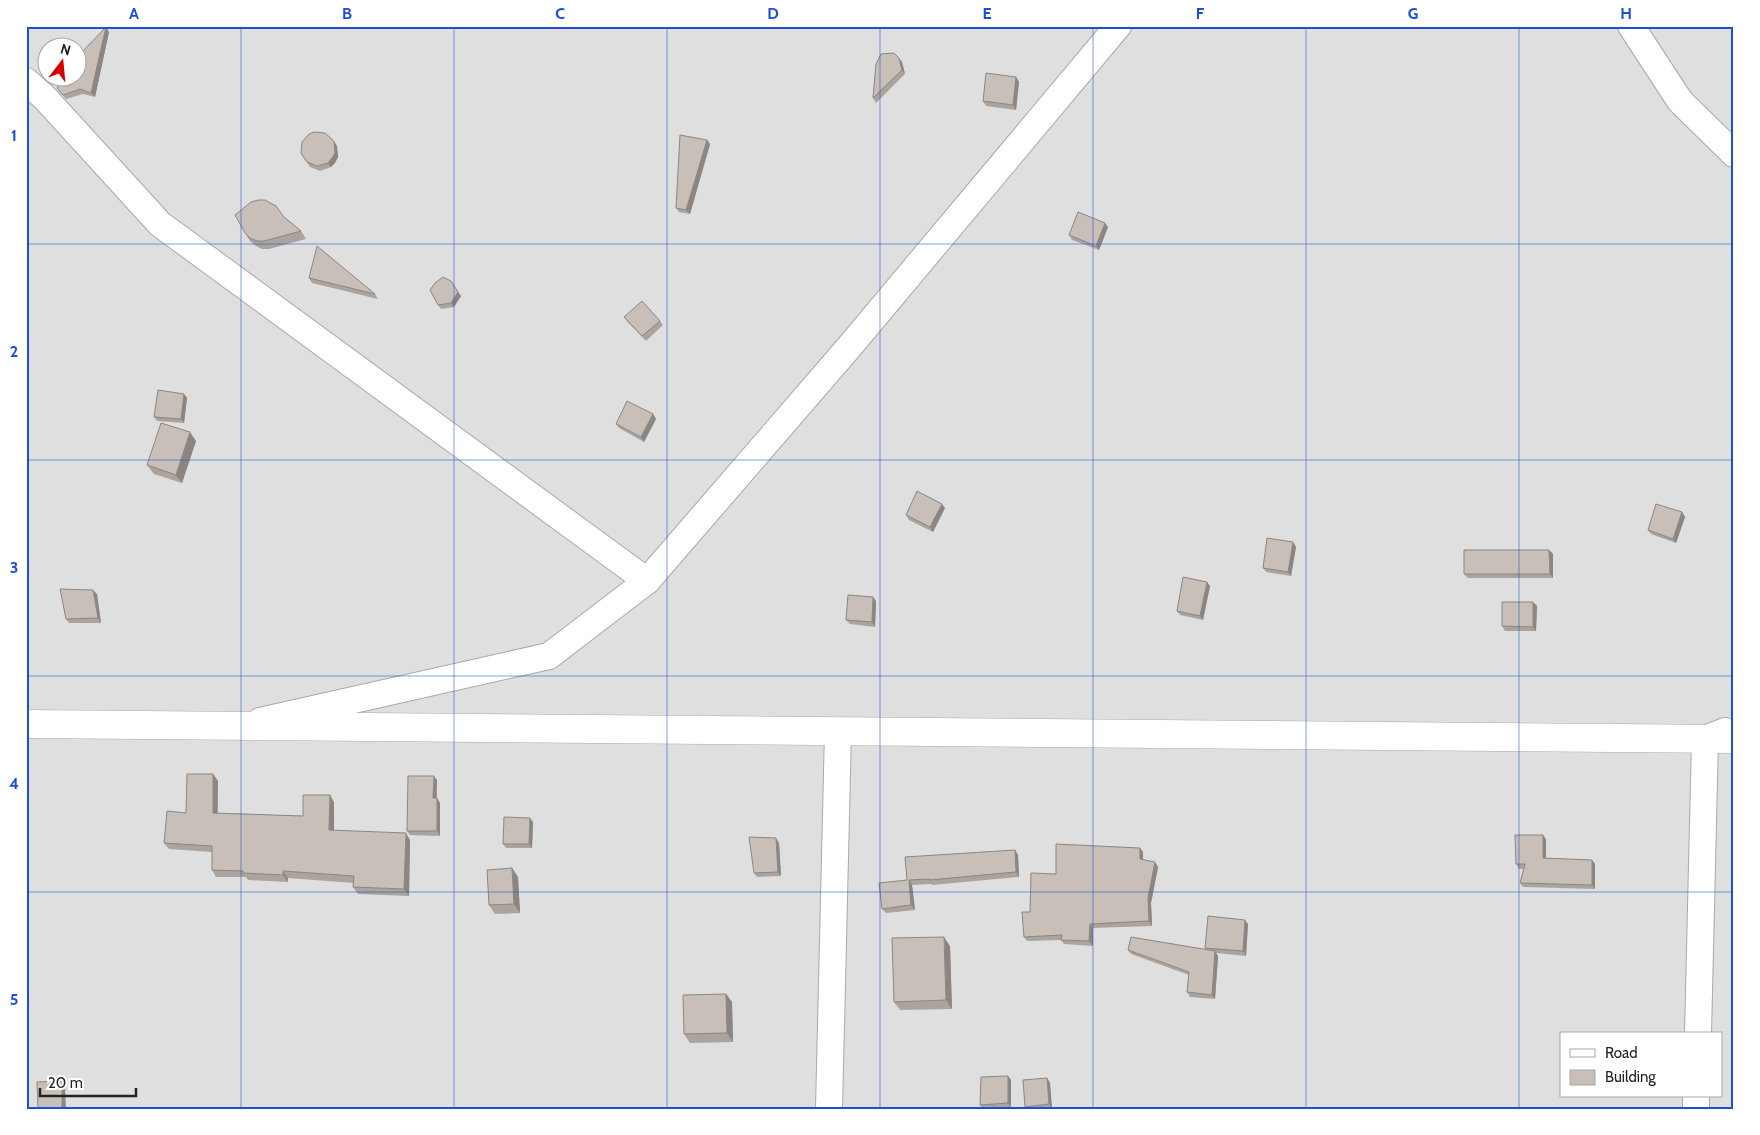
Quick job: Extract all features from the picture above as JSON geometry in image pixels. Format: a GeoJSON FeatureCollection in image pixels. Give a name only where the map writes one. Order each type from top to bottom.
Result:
{"type":"FeatureCollection","features":[{"type":"Feature","properties":{"kind":"street"},"geometry":{"type":"LineString","coordinates":[[236,726],[549,656],[647,581],[850,346],[1118,26]]}},
{"type":"Feature","properties":{"kind":"street"},"geometry":{"type":"LineString","coordinates":[[1631,26],[1680,101],[1734,154]]}},
{"type":"Feature","properties":{"kind":"street"},"geometry":{"type":"LineString","coordinates":[[26,81],[45,98],[160,224],[647,581]]}},
{"type":"Feature","properties":{"kind":"street"},"geometry":{"type":"LineString","coordinates":[[26,724],[1734,739]]}},
{"type":"Feature","properties":{"kind":"street"},"geometry":{"type":"LineString","coordinates":[[1705,739],[1734,728]]}},
{"type":"Feature","properties":{"kind":"street"},"geometry":{"type":"LineString","coordinates":[[830,1109],[838,731]]}},
{"type":"Feature","properties":{"kind":"street"},"geometry":{"type":"LineString","coordinates":[[1698,1032],[1705,739]]}},
{"type":"Feature","properties":{"kind":"shaded area"},"geometry":{"type":"Polygon","coordinates":[[[26,26],[1734,26],[1734,1109],[26,1109],[26,26]]]}},
{"type":"Feature","properties":{"kind":"building"},"geometry":{"type":"Polygon","coordinates":[[[106,27],[91,93],[80,89],[63,95],[57,88],[88,88],[88,46],[106,27]]]}},
{"type":"Feature","properties":{"kind":"building"},"geometry":{"type":"Polygon","coordinates":[[[894,53],[899,58],[902,70],[873,98],[876,64],[881,54],[894,53]]]}},
{"type":"Feature","properties":{"kind":"building"},"geometry":{"type":"Polygon","coordinates":[[[986,73],[1016,77],[1013,105],[983,101],[986,73]]]}},
{"type":"Feature","properties":{"kind":"building"},"geometry":{"type":"Polygon","coordinates":[[[314,132],[325,133],[334,141],[335,153],[332,158],[328,163],[317,166],[307,162],[301,153],[302,142],[309,134],[314,132]]]}},
{"type":"Feature","properties":{"kind":"building"},"geometry":{"type":"Polygon","coordinates":[[[680,135],[707,140],[686,210],[676,208],[680,135]]]}},
{"type":"Feature","properties":{"kind":"building"},"geometry":{"type":"Polygon","coordinates":[[[265,200],[276,206],[284,217],[301,231],[264,241],[250,238],[235,215],[251,202],[265,200]]]}},
{"type":"Feature","properties":{"kind":"building"},"geometry":{"type":"Polygon","coordinates":[[[1078,212],[1105,223],[1096,246],[1069,235],[1078,212]]]}},
{"type":"Feature","properties":{"kind":"building"},"geometry":{"type":"Polygon","coordinates":[[[317,246],[375,294],[309,278],[317,246]]]}},
{"type":"Feature","properties":{"kind":"building"},"geometry":{"type":"Polygon","coordinates":[[[443,277],[451,281],[458,292],[451,303],[438,305],[430,290],[443,277]]]}},
{"type":"Feature","properties":{"kind":"building"},"geometry":{"type":"Polygon","coordinates":[[[642,301],[660,321],[642,336],[624,317],[642,301]]]}},
{"type":"Feature","properties":{"kind":"building"},"geometry":{"type":"Polygon","coordinates":[[[158,390],[184,394],[181,419],[154,417],[158,390]]]}},
{"type":"Feature","properties":{"kind":"building"},"geometry":{"type":"Polygon","coordinates":[[[627,401],[653,414],[641,437],[616,424],[627,401]]]}},
{"type":"Feature","properties":{"kind":"building"},"geometry":{"type":"Polygon","coordinates":[[[161,423],[190,432],[176,475],[147,465],[161,423]]]}},
{"type":"Feature","properties":{"kind":"building"},"geometry":{"type":"Polygon","coordinates":[[[917,491],[942,504],[930,527],[906,515],[917,491]]]}},
{"type":"Feature","properties":{"kind":"building"},"geometry":{"type":"Polygon","coordinates":[[[1656,504],[1682,512],[1673,539],[1648,530],[1656,504]]]}},
{"type":"Feature","properties":{"kind":"building"},"geometry":{"type":"Polygon","coordinates":[[[1267,538],[1293,542],[1288,572],[1263,568],[1267,538]]]}},
{"type":"Feature","properties":{"kind":"building"},"geometry":{"type":"Polygon","coordinates":[[[1464,550],[1549,550],[1550,574],[1464,574],[1464,550]]]}},
{"type":"Feature","properties":{"kind":"building"},"geometry":{"type":"Polygon","coordinates":[[[1183,577],[1207,582],[1200,616],[1177,611],[1183,577]]]}},
{"type":"Feature","properties":{"kind":"building"},"geometry":{"type":"Polygon","coordinates":[[[60,589],[93,590],[98,618],[66,619],[60,589]]]}},
{"type":"Feature","properties":{"kind":"building"},"geometry":{"type":"Polygon","coordinates":[[[848,595],[873,597],[872,622],[846,620],[848,595]]]}},
{"type":"Feature","properties":{"kind":"building"},"geometry":{"type":"Polygon","coordinates":[[[1502,602],[1533,602],[1533,627],[1502,626],[1502,602]]]}},
{"type":"Feature","properties":{"kind":"building"},"geometry":{"type":"Polygon","coordinates":[[[187,774],[213,774],[213,813],[303,816],[303,795],[330,795],[329,830],[406,833],[404,889],[353,887],[354,876],[283,871],[283,875],[212,870],[212,846],[164,843],[167,811],[186,813],[187,774]]]}},
{"type":"Feature","properties":{"kind":"building"},"geometry":{"type":"Polygon","coordinates":[[[408,776],[434,776],[433,798],[437,798],[437,831],[407,831],[408,776]]]}},
{"type":"Feature","properties":{"kind":"building"},"geometry":{"type":"Polygon","coordinates":[[[504,817],[530,818],[529,844],[503,844],[504,817]]]}},
{"type":"Feature","properties":{"kind":"building"},"geometry":{"type":"Polygon","coordinates":[[[1515,835],[1543,835],[1543,858],[1592,860],[1592,885],[1520,883],[1525,864],[1516,864],[1515,835]]]}},
{"type":"Feature","properties":{"kind":"building"},"geometry":{"type":"Polygon","coordinates":[[[749,837],[776,838],[778,872],[754,873],[749,837]]]}},
{"type":"Feature","properties":{"kind":"building"},"geometry":{"type":"Polygon","coordinates":[[[1056,844],[1140,848],[1140,859],[1155,862],[1148,898],[1149,921],[1090,924],[1089,941],[1061,940],[1062,935],[1024,937],[1022,912],[1030,912],[1031,873],[1056,874],[1056,844]]]}},
{"type":"Feature","properties":{"kind":"building"},"geometry":{"type":"Polygon","coordinates":[[[1015,850],[1016,872],[909,880],[911,905],[882,909],[879,883],[907,880],[905,857],[1015,850]]]}},
{"type":"Feature","properties":{"kind":"building"},"geometry":{"type":"Polygon","coordinates":[[[512,868],[514,904],[489,905],[487,870],[512,868]]]}},
{"type":"Feature","properties":{"kind":"building"},"geometry":{"type":"Polygon","coordinates":[[[1208,916],[1245,920],[1243,951],[1205,948],[1208,916]]]}},
{"type":"Feature","properties":{"kind":"building"},"geometry":{"type":"Polygon","coordinates":[[[944,937],[946,1000],[894,1002],[892,938],[944,937]]]}},
{"type":"Feature","properties":{"kind":"building"},"geometry":{"type":"Polygon","coordinates":[[[1131,937],[1215,951],[1212,995],[1187,992],[1189,972],[1128,950],[1131,937]]]}},
{"type":"Feature","properties":{"kind":"building"},"geometry":{"type":"Polygon","coordinates":[[[726,994],[727,1033],[684,1034],[683,995],[726,994]]]}},
{"type":"Feature","properties":{"kind":"building"},"geometry":{"type":"Polygon","coordinates":[[[1008,1076],[1008,1103],[980,1105],[981,1077],[1008,1076]]]}},
{"type":"Feature","properties":{"kind":"building"},"geometry":{"type":"Polygon","coordinates":[[[1047,1078],[1049,1104],[1025,1107],[1023,1080],[1047,1078]]]}},
{"type":"Feature","properties":{"kind":"building"},"geometry":{"type":"Polygon","coordinates":[[[62,1081],[62,1109],[38,1109],[37,1082],[62,1081]]]}}]}
